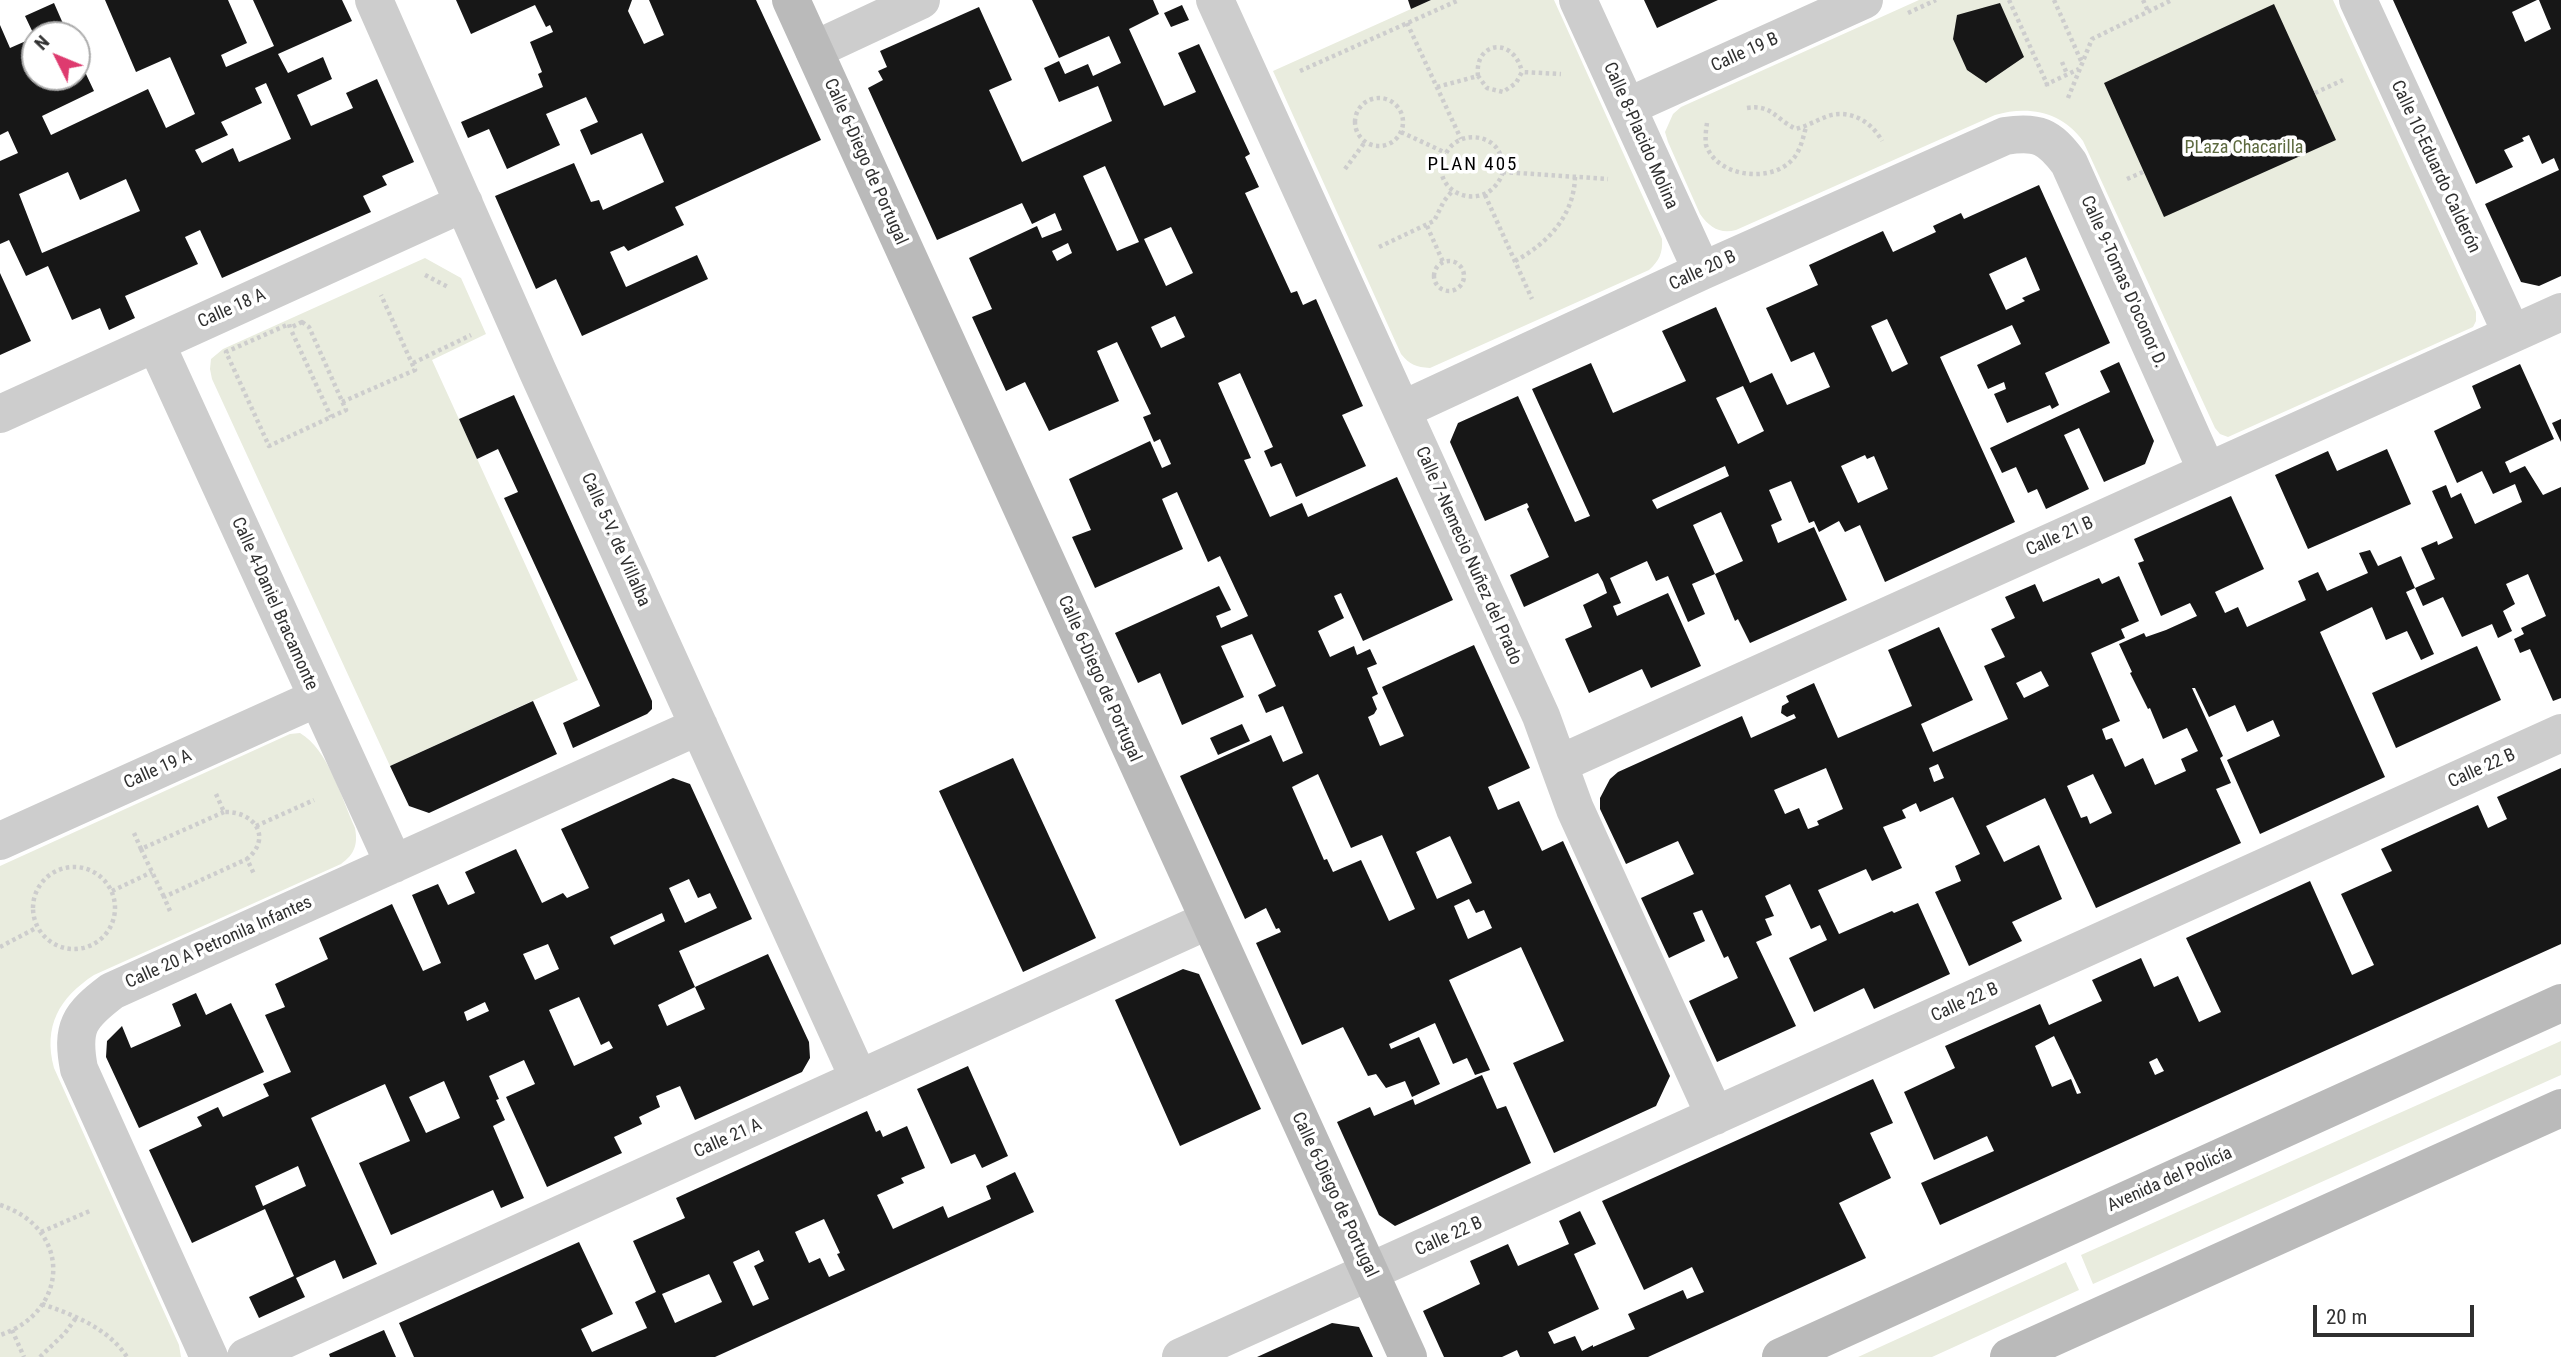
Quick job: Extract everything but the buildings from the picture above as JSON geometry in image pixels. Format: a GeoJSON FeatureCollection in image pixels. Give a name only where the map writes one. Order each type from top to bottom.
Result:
{"type":"FeatureCollection","features":[{"type":"Feature","properties":{"kind":"street","name":"Calle 5-V. de Villalba"},"geometry":{"type":"LineString","coordinates":[[374,0],[859,1079]]}},
{"type":"Feature","properties":{"kind":"street","name":"Calle 6-Diego de Portugal"},"geometry":{"type":"LineString","coordinates":[[791,0],[1408,1357]]}},
{"type":"Feature","properties":{"kind":"street"},"geometry":{"type":"LineString","coordinates":[[814,50],[921,0]]}},
{"type":"Feature","properties":{"kind":"street","name":"Calle 7-Nemecio Nuñez del Prado"},"geometry":{"type":"LineString","coordinates":[[1215,0],[1541,716],[1575,809],[1714,1116]]}},
{"type":"Feature","properties":{"kind":"street","name":"Calle 8-Placido Molina"},"geometry":{"type":"LineString","coordinates":[[1578,0],[1702,271]]}},
{"type":"Feature","properties":{"kind":"street","name":"Calle 19 B"},"geometry":{"type":"LineString","coordinates":[[1627,107],[1864,0]]}},
{"type":"Feature","properties":{"kind":"street","name":"Calle 10-Eduardo Calderón"},"geometry":{"type":"LineString","coordinates":[[2358,0],[2512,334]]}},
{"type":"Feature","properties":{"kind":"street","name":"Calle 9-Tomas D'oconor D."},"geometry":{"type":"LineString","coordinates":[[2005,136],[2025,133],[2043,136],[2058,147],[2069,163],[2207,471]]}},
{"type":"Feature","properties":{"kind":"street","name":"Calle 20 B"},"geometry":{"type":"LineString","coordinates":[[1402,410],[1702,271],[2005,136]]}},
{"type":"Feature","properties":{"kind":"street","name":"Calle 18 A"},"geometry":{"type":"LineString","coordinates":[[0,414],[464,203]]}},
{"type":"Feature","properties":{"kind":"street","name":"Calle 21 B"},"geometry":{"type":"LineString","coordinates":[[1559,764],[2561,312]]}},
{"type":"Feature","properties":{"kind":"street","name":"Calle 4-Daniel Bracamonte"},"geometry":{"type":"LineString","coordinates":[[156,344],[394,864]]}},
{"type":"Feature","properties":{"kind":"street","name":"Calle 19 A"},"geometry":{"type":"LineString","coordinates":[[0,842],[317,698]]}},
{"type":"Feature","properties":{"kind":"street","name":"Calle 20 A Petronila Infantes"},"geometry":{"type":"LineString","coordinates":[[209,1357],[79,1069],[74,1045],[79,1023],[93,1005],[112,991],[699,726]]}},
{"type":"Feature","properties":{"kind":"street","name":"Calle 22 B"},"geometry":{"type":"LineString","coordinates":[[1181,1357],[2561,733]]}},
{"type":"Feature","properties":{"kind":"street","name":"Calle 21 A"},"geometry":{"type":"LineString","coordinates":[[246,1357],[1209,920]]}},
{"type":"Feature","properties":{"kind":"street","name":"Avenida del Policía"},"geometry":{"type":"LineString","coordinates":[[1781,1357],[2561,1003]]}},
{"type":"Feature","properties":{"kind":"street"},"geometry":{"type":"LineString","coordinates":[[2009,1357],[2561,1108]]}},
{"type":"Feature","properties":{"kind":"path"},"geometry":{"type":"LineString","coordinates":[[1299,71],[1459,0]]}},
{"type":"Feature","properties":{"kind":"path"},"geometry":{"type":"LineString","coordinates":[[2009,0],[2048,84]]}},
{"type":"Feature","properties":{"kind":"path"},"geometry":{"type":"LineString","coordinates":[[2054,0],[2082,63]]}},
{"type":"Feature","properties":{"kind":"path"},"geometry":{"type":"LineString","coordinates":[[2143,0],[2148,11]]}},
{"type":"Feature","properties":{"kind":"path"},"geometry":{"type":"LineString","coordinates":[[2072,107],[2067,96],[2092,39],[2120,22],[2172,0]]}},
{"type":"Feature","properties":{"kind":"path"},"geometry":{"type":"LineString","coordinates":[[1407,23],[1461,139]]}},
{"type":"Feature","properties":{"kind":"path"},"geometry":{"type":"LineString","coordinates":[[1494,47],[1505,47],[1520,61],[1522,72],[1511,89],[1503,92],[1487,88],[1478,76],[1480,59],[1485,51],[1494,47]]}},
{"type":"Feature","properties":{"kind":"path"},"geometry":{"type":"LineString","coordinates":[[2062,62],[2067,74]]}},
{"type":"Feature","properties":{"kind":"path"},"geometry":{"type":"LineString","coordinates":[[2035,89],[2080,69]]}},
{"type":"Feature","properties":{"kind":"path"},"geometry":{"type":"LineString","coordinates":[[1522,72],[1565,74]]}},
{"type":"Feature","properties":{"kind":"path"},"geometry":{"type":"LineString","coordinates":[[1437,87],[1478,76]]}},
{"type":"Feature","properties":{"kind":"path"},"geometry":{"type":"LineString","coordinates":[[2315,93],[2348,78]]}},
{"type":"Feature","properties":{"kind":"path"},"geometry":{"type":"LineString","coordinates":[[1373,98],[1388,99],[1400,110],[1403,117],[1401,132],[1389,144],[1373,145],[1365,142],[1356,130],[1356,114],[1365,102],[1373,98]]}},
{"type":"Feature","properties":{"kind":"path"},"geometry":{"type":"LineString","coordinates":[[1741,109],[1765,108],[1796,129],[1830,115],[1851,115],[1871,125],[1885,146]]}},
{"type":"Feature","properties":{"kind":"path"},"geometry":{"type":"LineString","coordinates":[[1707,120],[1706,145],[1716,158],[1730,168],[1761,175],[1777,171],[1791,161],[1798,151],[1807,126]]}},
{"type":"Feature","properties":{"kind":"path"},"geometry":{"type":"LineString","coordinates":[[1401,132],[1446,153]]}},
{"type":"Feature","properties":{"kind":"path"},"geometry":{"type":"LineString","coordinates":[[1479,137],[1499,151],[1503,172],[1497,185],[1485,195],[1465,196],[1445,183],[1441,169],[1446,153],[1461,139],[1479,137]]}},
{"type":"Feature","properties":{"kind":"path"},"geometry":{"type":"LineString","coordinates":[[1343,172],[1365,142]]}},
{"type":"Feature","properties":{"kind":"path"},"geometry":{"type":"LineString","coordinates":[[1503,172],[1611,179]]}},
{"type":"Feature","properties":{"kind":"path"},"geometry":{"type":"LineString","coordinates":[[1515,261],[1538,248],[1556,228],[1570,203],[1576,177]]}},
{"type":"Feature","properties":{"kind":"path"},"geometry":{"type":"LineString","coordinates":[[1367,252],[1434,221],[1453,190]]}},
{"type":"Feature","properties":{"kind":"path"},"geometry":{"type":"LineString","coordinates":[[1485,195],[1537,310]]}},
{"type":"Feature","properties":{"kind":"path"},"geometry":{"type":"LineString","coordinates":[[1427,226],[1443,262]]}},
{"type":"Feature","properties":{"kind":"path"},"geometry":{"type":"LineString","coordinates":[[1443,262],[1456,263],[1462,270],[1463,279],[1459,287],[1445,290],[1437,285],[1434,275],[1443,262]]}},
{"type":"Feature","properties":{"kind":"path"},"geometry":{"type":"LineString","coordinates":[[439,282],[450,288]]}},
{"type":"Feature","properties":{"kind":"path"},"geometry":{"type":"LineString","coordinates":[[342,402],[415,370],[381,295]]}},
{"type":"Feature","properties":{"kind":"path"},"geometry":{"type":"LineString","coordinates":[[309,327],[346,410],[269,446],[226,352],[289,324],[331,417]]}},
{"type":"Feature","properties":{"kind":"path"},"geometry":{"type":"LineString","coordinates":[[413,363],[471,336],[466,324]]}},
{"type":"Feature","properties":{"kind":"path"},"geometry":{"type":"LineString","coordinates":[[215,791],[224,812]]}},
{"type":"Feature","properties":{"kind":"path"},"geometry":{"type":"LineString","coordinates":[[256,826],[317,798]]}},
{"type":"Feature","properties":{"kind":"path"},"geometry":{"type":"LineString","coordinates":[[141,849],[224,812],[243,814],[256,826],[258,845],[247,859],[164,897]]}},
{"type":"Feature","properties":{"kind":"path"},"geometry":{"type":"LineString","coordinates":[[132,828],[173,918]]}},
{"type":"Feature","properties":{"kind":"path"},"geometry":{"type":"LineString","coordinates":[[247,859],[257,880]]}},
{"type":"Feature","properties":{"kind":"path"},"geometry":{"type":"LineString","coordinates":[[86,867],[103,878],[112,891],[116,906],[114,916],[102,938],[92,946],[76,950],[57,946],[36,929],[32,910],[34,894],[46,879],[61,869],[86,867]]}},
{"type":"Feature","properties":{"kind":"path"},"geometry":{"type":"LineString","coordinates":[[112,891],[152,872]]}},
{"type":"Feature","properties":{"kind":"path"},"geometry":{"type":"LineString","coordinates":[[0,947],[36,929]]}},
{"type":"Feature","properties":{"kind":"path"},"geometry":{"type":"LineString","coordinates":[[0,1205],[23,1215],[41,1232],[53,1256],[52,1286],[42,1304],[31,1318],[0,1335]]}},
{"type":"Feature","properties":{"kind":"path"},"geometry":{"type":"LineString","coordinates":[[41,1232],[95,1208]]}},
{"type":"Feature","properties":{"kind":"path"},"geometry":{"type":"LineString","coordinates":[[42,1304],[108,1335],[127,1357]]}},
{"type":"Feature","properties":{"kind":"path"},"geometry":{"type":"LineString","coordinates":[[40,1357],[76,1318]]}},
{"type":"Feature","properties":{"kind":"path"},"geometry":{"type":"LineString","coordinates":[[12,1330],[24,1357]]}},
{"type":"Feature","properties":{"kind":"green space"},"geometry":{"type":"Polygon","coordinates":[[[1431,0],[1554,0],[1662,239],[1662,248],[1660,256],[1649,270],[1430,368],[1414,365],[1401,354],[1273,71],[1431,0]]]}},
{"type":"Feature","properties":{"kind":"green space","name":"PLaza Chacarilla"},"geometry":{"type":"Polygon","coordinates":[[[1919,0],[2333,0],[2476,312],[2473,327],[2228,437],[2220,434],[2083,141],[2075,131],[2055,117],[2032,111],[1995,115],[1736,230],[1716,229],[1708,223],[1700,214],[1668,142],[1665,132],[1673,114],[1681,107],[1919,0]]]}},
{"type":"Feature","properties":{"kind":"green space"},"geometry":{"type":"Polygon","coordinates":[[[425,258],[461,278],[486,334],[432,360],[578,680],[390,766],[212,379],[210,369],[211,359],[223,349],[425,258]]]}},
{"type":"Feature","properties":{"kind":"green space"},"geometry":{"type":"Polygon","coordinates":[[[300,733],[310,740],[326,762],[355,828],[356,844],[350,856],[341,864],[94,975],[71,993],[57,1014],[53,1026],[51,1053],[54,1068],[179,1345],[181,1357],[0,1357],[0,866],[290,734],[300,733]]]}},
{"type":"Feature","properties":{"kind":"green space"},"geometry":{"type":"Polygon","coordinates":[[[2561,1041],[2561,1075],[2093,1284],[2081,1255],[2561,1041]]]}},
{"type":"Feature","properties":{"kind":"green space"},"geometry":{"type":"Polygon","coordinates":[[[2066,1262],[2079,1290],[1932,1357],[1858,1357],[2066,1262]]]}},
{"type":"Feature","properties":{"kind":"district","name":"PLAN 405"},"geometry":{"type":"Point","coordinates":[1473,165]}}]}
